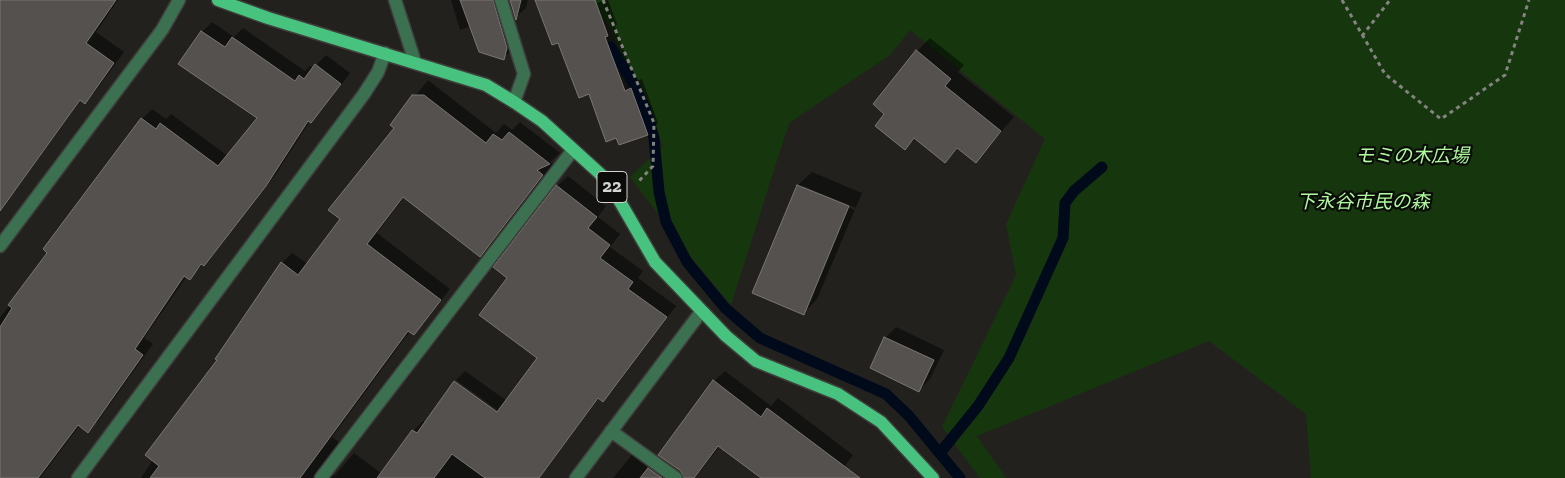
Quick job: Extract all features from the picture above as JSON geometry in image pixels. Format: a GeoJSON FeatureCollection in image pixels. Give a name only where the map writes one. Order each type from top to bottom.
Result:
{"type":"FeatureCollection","features":[{"type":"Feature","properties":{"kind":"main road","name":"22"},"geometry":{"type":"LineString","coordinates":[[218,0],[268,18],[486,85],[514,102],[542,121],[608,181],[654,262],[701,312],[756,361],[838,394],[881,422],[933,478]]}},
{"type":"Feature","properties":{"kind":"street"},"geometry":{"type":"LineString","coordinates":[[0,246],[162,30],[179,0]]}},
{"type":"Feature","properties":{"kind":"street"},"geometry":{"type":"LineString","coordinates":[[395,0],[415,62]]}},
{"type":"Feature","properties":{"kind":"street"},"geometry":{"type":"LineString","coordinates":[[501,0],[524,74],[514,102]]}},
{"type":"Feature","properties":{"kind":"street"},"geometry":{"type":"LineString","coordinates":[[78,478],[364,94],[378,72],[385,54]]}},
{"type":"Feature","properties":{"kind":"street"},"geometry":{"type":"LineString","coordinates":[[321,478],[572,150]]}},
{"type":"Feature","properties":{"kind":"street"},"geometry":{"type":"LineString","coordinates":[[576,478],[701,312]]}},
{"type":"Feature","properties":{"kind":"street"},"geometry":{"type":"LineString","coordinates":[[612,430],[676,478]]}},
{"type":"Feature","properties":{"kind":"path"},"geometry":{"type":"LineString","coordinates":[[603,0],[654,123],[654,166],[620,201]]}},
{"type":"Feature","properties":{"kind":"path"},"geometry":{"type":"LineString","coordinates":[[1342,0],[1385,74],[1441,119],[1505,75],[1529,0]]}},
{"type":"Feature","properties":{"kind":"path"},"geometry":{"type":"LineString","coordinates":[[1362,36],[1390,0]]}},
{"type":"Feature","properties":{"kind":"green space","name":"下永谷市民の森"},"geometry":{"type":"Polygon","coordinates":[[[587,0],[1565,0],[1565,478],[1311,478],[1306,414],[1209,341],[977,436],[1006,478],[980,478],[942,427],[1016,275],[1006,224],[1045,139],[910,30],[890,55],[789,123],[731,305],[694,261],[630,177],[663,146],[608,24],[587,0]]]}},
{"type":"Feature","properties":{"kind":"building"},"geometry":{"type":"Polygon","coordinates":[[[0,0],[116,0],[86,43],[114,63],[85,104],[80,100],[0,211],[0,0]]]}},
{"type":"Feature","properties":{"kind":"building"},"geometry":{"type":"Polygon","coordinates":[[[460,0],[493,0],[507,48],[504,60],[479,52],[460,0]]]}},
{"type":"Feature","properties":{"kind":"building"},"geometry":{"type":"Polygon","coordinates":[[[510,0],[521,0],[516,20],[510,0]]]}},
{"type":"Feature","properties":{"kind":"building"},"geometry":{"type":"Polygon","coordinates":[[[535,0],[595,0],[608,36],[605,37],[625,91],[631,88],[648,135],[619,145],[616,138],[606,142],[589,94],[579,98],[558,43],[552,45],[535,0]]]}},
{"type":"Feature","properties":{"kind":"building"},"geometry":{"type":"Polygon","coordinates":[[[201,31],[225,47],[232,37],[295,81],[299,75],[304,79],[315,64],[341,84],[311,123],[308,121],[266,186],[204,266],[201,264],[190,280],[184,276],[135,349],[143,355],[88,433],[78,425],[38,478],[0,478],[0,327],[12,308],[8,305],[47,253],[43,249],[141,118],[156,129],[160,123],[218,166],[257,118],[178,64],[201,31]]]}},
{"type":"Feature","properties":{"kind":"building"},"geometry":{"type":"Polygon","coordinates":[[[916,50],[951,79],[945,86],[1001,131],[976,163],[957,148],[945,163],[914,138],[905,150],[875,126],[884,114],[873,104],[916,50]]]}},
{"type":"Feature","properties":{"kind":"building"},"geometry":{"type":"Polygon","coordinates":[[[412,95],[424,95],[486,143],[493,134],[502,140],[509,132],[550,164],[537,170],[543,175],[480,257],[403,197],[367,244],[441,300],[414,335],[408,331],[300,478],[150,478],[159,466],[145,455],[217,360],[215,359],[281,262],[298,275],[340,219],[328,210],[394,128],[390,125],[412,95]]]}},
{"type":"Feature","properties":{"kind":"building"},"geometry":{"type":"Polygon","coordinates":[[[556,185],[597,217],[588,228],[610,245],[600,258],[633,282],[628,289],[667,317],[603,402],[598,398],[539,478],[485,478],[452,454],[434,478],[377,478],[412,430],[417,433],[454,381],[497,412],[537,358],[479,315],[507,278],[493,267],[556,185]]]}},
{"type":"Feature","properties":{"kind":"building"},"geometry":{"type":"Polygon","coordinates":[[[797,185],[849,206],[804,315],[752,293],[797,185]]]}},
{"type":"Feature","properties":{"kind":"building"},"geometry":{"type":"Polygon","coordinates":[[[884,337],[934,360],[919,392],[870,368],[884,337]]]}},
{"type":"Feature","properties":{"kind":"building"},"geometry":{"type":"Polygon","coordinates":[[[713,380],[761,417],[767,408],[860,478],[761,478],[718,446],[694,478],[684,478],[681,471],[658,455],[713,380]]]}},
{"type":"Feature","properties":{"kind":"building"},"geometry":{"type":"Polygon","coordinates":[[[648,468],[662,478],[640,478],[648,468]]]}},
{"type":"Feature","properties":{"kind":"waterway"},"geometry":{"type":"LineString","coordinates":[[610,47],[630,77],[646,110],[654,138],[659,192],[666,222],[687,262],[725,308],[760,338],[886,394],[909,416],[960,478]]}},
{"type":"Feature","properties":{"kind":"waterway"},"geometry":{"type":"LineString","coordinates":[[940,453],[978,406],[1009,358],[1063,238],[1065,203],[1074,191],[1102,167]]}},
{"type":"Feature","properties":{"kind":"park label","name":"モミの木広場"},"geometry":{"type":"Point","coordinates":[1412,157]}}]}
